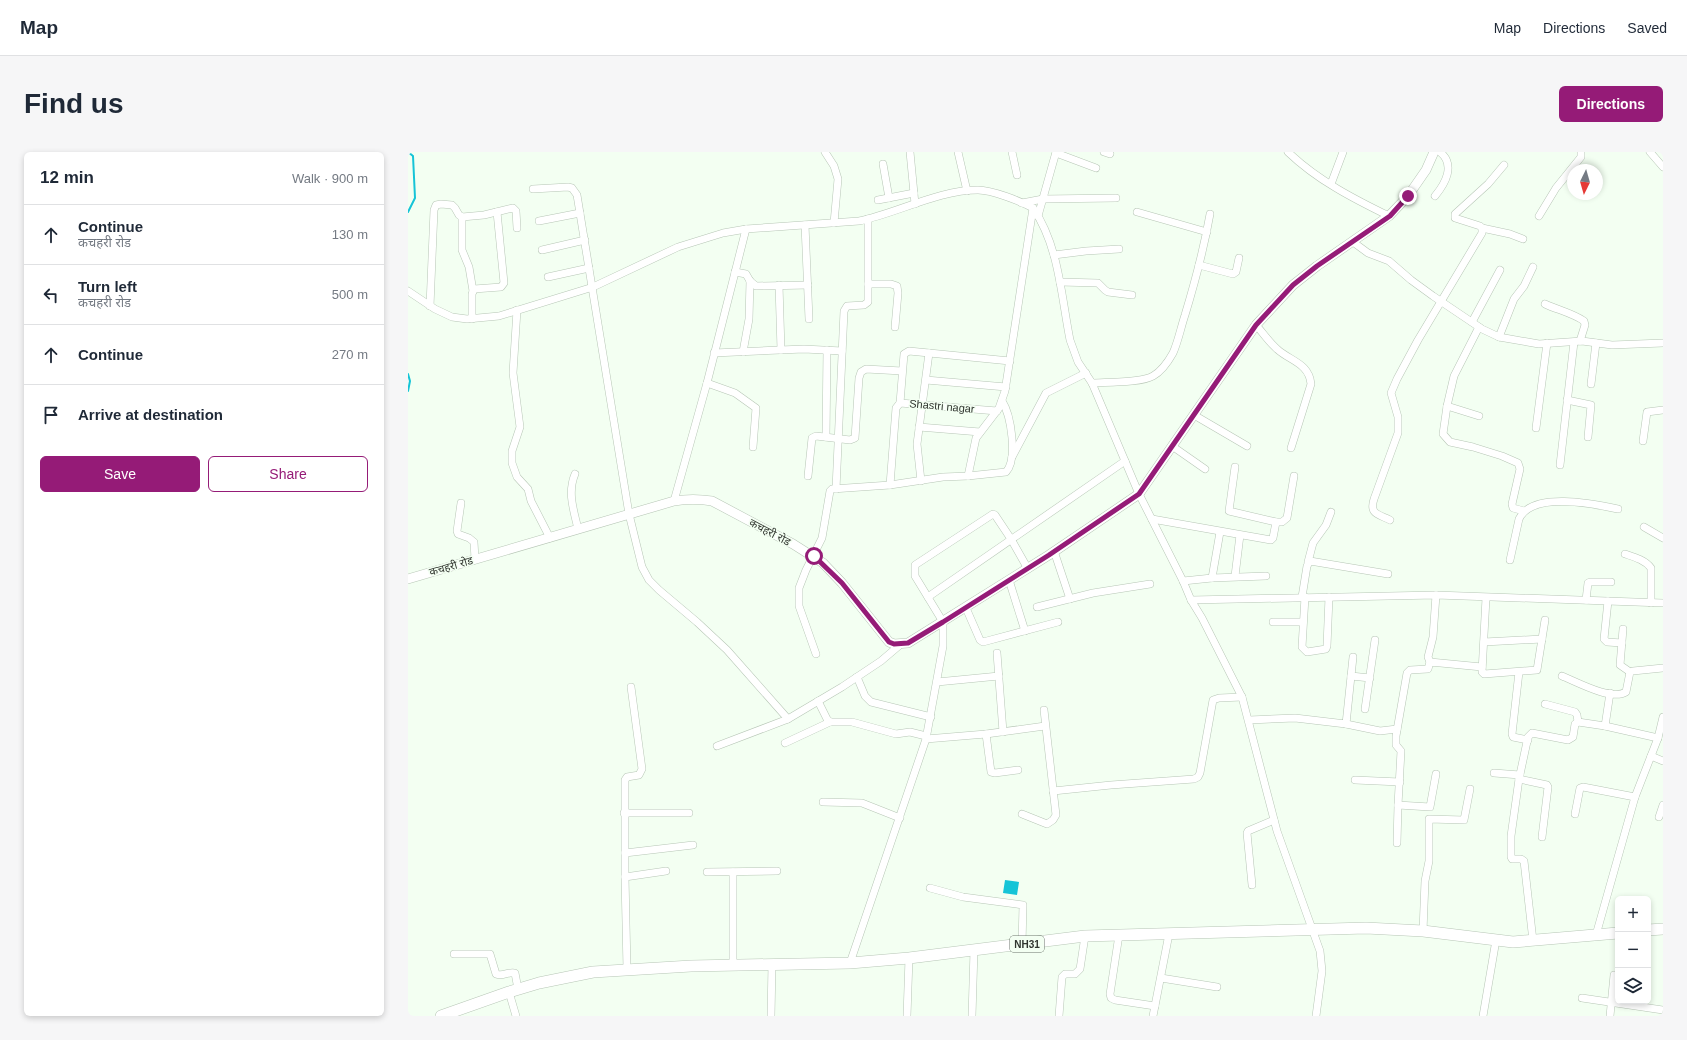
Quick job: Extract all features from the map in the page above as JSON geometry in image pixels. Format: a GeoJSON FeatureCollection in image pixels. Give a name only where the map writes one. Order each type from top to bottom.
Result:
{"type":"FeatureCollection","features":[{"type":"Feature","properties":{"kind":"highway","name":"NH31"},"geometry":{"type":"LineString","coordinates":[[441,1016],[452,1014],[514,990],[559,978],[593,972],[733,964],[850,963],[909,958],[1085,936],[1366,928],[1423,931],[1513,942],[1615,933]]}},
{"type":"Feature","properties":{"kind":"highway"},"geometry":{"type":"LineString","coordinates":[[1651,930],[1663,929]]}},
{"type":"Feature","properties":{"kind":"main road"},"geometry":{"type":"LineString","coordinates":[[901,644],[908,643],[1028,569],[1139,494],[1256,325],[1293,285],[1317,266],[1390,216],[1408,196],[1426,170],[1434,152]]}},
{"type":"Feature","properties":{"kind":"main road","name":"कचहरी रोड"},"geometry":{"type":"LineString","coordinates":[[408,579],[674,501],[690,499],[712,501],[814,556],[842,583],[889,642],[901,644]]}},
{"type":"Feature","properties":{"kind":"street"},"geometry":{"type":"LineString","coordinates":[[825,152],[834,166],[838,179],[834,223]]}},
{"type":"Feature","properties":{"kind":"street"},"geometry":{"type":"LineString","coordinates":[[910,152],[916,204]]}},
{"type":"Feature","properties":{"kind":"street"},"geometry":{"type":"LineString","coordinates":[[958,152],[967,191]]}},
{"type":"Feature","properties":{"kind":"street"},"geometry":{"type":"LineString","coordinates":[[1012,152],[1017,175]]}},
{"type":"Feature","properties":{"kind":"street"},"geometry":{"type":"LineString","coordinates":[[1038,216],[1056,152],[1096,168]]}},
{"type":"Feature","properties":{"kind":"street"},"geometry":{"type":"LineString","coordinates":[[1288,152],[1306,167],[1358,201],[1390,216]]}},
{"type":"Feature","properties":{"kind":"street"},"geometry":{"type":"LineString","coordinates":[[1331,184],[1344,152]]}},
{"type":"Feature","properties":{"kind":"street"},"geometry":{"type":"LineString","coordinates":[[1435,196],[1447,178],[1446,162],[1440,152]]}},
{"type":"Feature","properties":{"kind":"street"},"geometry":{"type":"LineString","coordinates":[[1540,216],[1556,188],[1581,157],[1581,152]]}},
{"type":"Feature","properties":{"kind":"street"},"geometry":{"type":"LineString","coordinates":[[1650,152],[1663,167]]}},
{"type":"Feature","properties":{"kind":"street"},"geometry":{"type":"LineString","coordinates":[[884,164],[889,198]]}},
{"type":"Feature","properties":{"kind":"street"},"geometry":{"type":"LineString","coordinates":[[1504,165],[1488,184],[1455,214],[1455,218],[1482,228],[1510,234],[1523,239]]}},
{"type":"Feature","properties":{"kind":"street"},"geometry":{"type":"LineString","coordinates":[[534,189],[572,188],[577,195],[629,514],[642,567],[649,580],[727,650],[788,719]]}},
{"type":"Feature","properties":{"kind":"street"},"geometry":{"type":"LineString","coordinates":[[408,291],[430,306],[452,317],[472,319],[499,316],[593,287],[678,247],[723,233],[746,229],[834,223],[868,219],[938,197],[979,190],[991,192],[1033,208],[1049,240],[1054,255],[1070,340],[1078,362],[1092,383],[1139,494],[1191,600],[1202,618],[1242,697],[1274,820],[1320,951],[1322,964],[1316,1016]]}},
{"type":"Feature","properties":{"kind":"street"},"geometry":{"type":"LineString","coordinates":[[878,200],[914,193]]}},
{"type":"Feature","properties":{"kind":"street"},"geometry":{"type":"LineString","coordinates":[[1022,203],[1044,199],[1116,198]]}},
{"type":"Feature","properties":{"kind":"street"},"geometry":{"type":"LineString","coordinates":[[430,306],[434,208],[438,204],[452,205],[462,216],[484,215],[511,208],[515,209],[517,228]]}},
{"type":"Feature","properties":{"kind":"street"},"geometry":{"type":"LineString","coordinates":[[968,476],[976,438],[997,411],[1006,387],[1033,208]]}},
{"type":"Feature","properties":{"kind":"street"},"geometry":{"type":"LineString","coordinates":[[473,291],[476,288],[501,287],[504,283],[498,212]]}},
{"type":"Feature","properties":{"kind":"street"},"geometry":{"type":"LineString","coordinates":[[1137,212],[1207,232]]}},
{"type":"Feature","properties":{"kind":"street"},"geometry":{"type":"LineString","coordinates":[[539,221],[580,213]]}},
{"type":"Feature","properties":{"kind":"street"},"geometry":{"type":"LineString","coordinates":[[1092,383],[1142,379],[1152,377],[1160,372],[1173,352],[1199,265],[1210,214]]}},
{"type":"Feature","properties":{"kind":"street"},"geometry":{"type":"LineString","coordinates":[[462,216],[462,250],[469,267],[473,291],[472,319]]}},
{"type":"Feature","properties":{"kind":"street"},"geometry":{"type":"LineString","coordinates":[[836,489],[845,308],[850,305],[866,304],[868,298],[868,219]]}},
{"type":"Feature","properties":{"kind":"street"},"geometry":{"type":"LineString","coordinates":[[805,225],[809,319]]}},
{"type":"Feature","properties":{"kind":"street"},"geometry":{"type":"LineString","coordinates":[[1390,520],[1373,512],[1372,510],[1374,499],[1398,433],[1398,417],[1392,393],[1397,379],[1441,301],[1480,239],[1482,228]]}},
{"type":"Feature","properties":{"kind":"street"},"geometry":{"type":"LineString","coordinates":[[674,501],[707,383],[746,229]]}},
{"type":"Feature","properties":{"kind":"street"},"geometry":{"type":"LineString","coordinates":[[542,250],[585,240]]}},
{"type":"Feature","properties":{"kind":"street"},"geometry":{"type":"LineString","coordinates":[[1353,242],[1368,253],[1389,261],[1411,280],[1441,301],[1479,327],[1499,337],[1539,344],[1577,342],[1612,345],[1663,343]]}},
{"type":"Feature","properties":{"kind":"street"},"geometry":{"type":"LineString","coordinates":[[1054,255],[1119,249]]}},
{"type":"Feature","properties":{"kind":"street"},"geometry":{"type":"LineString","coordinates":[[1199,265],[1233,274],[1236,272],[1240,258]]}},
{"type":"Feature","properties":{"kind":"street"},"geometry":{"type":"LineString","coordinates":[[1499,337],[1514,299],[1524,286],[1533,267]]}},
{"type":"Feature","properties":{"kind":"street"},"geometry":{"type":"LineString","coordinates":[[548,277],[589,268]]}},
{"type":"Feature","properties":{"kind":"street"},"geometry":{"type":"LineString","coordinates":[[1472,322],[1500,270]]}},
{"type":"Feature","properties":{"kind":"street"},"geometry":{"type":"LineString","coordinates":[[735,272],[746,274],[750,282],[744,352]]}},
{"type":"Feature","properties":{"kind":"street"},"geometry":{"type":"LineString","coordinates":[[750,282],[756,286],[808,285]]}},
{"type":"Feature","properties":{"kind":"street"},"geometry":{"type":"LineString","coordinates":[[1060,282],[1098,283],[1108,292],[1132,295]]}},
{"type":"Feature","properties":{"kind":"street"},"geometry":{"type":"LineString","coordinates":[[868,284],[891,284],[897,286],[898,293],[895,327]]}},
{"type":"Feature","properties":{"kind":"street"},"geometry":{"type":"LineString","coordinates":[[779,286],[780,350]]}},
{"type":"Feature","properties":{"kind":"street"},"geometry":{"type":"LineString","coordinates":[[1545,304],[1557,310],[1575,315],[1584,321],[1585,325],[1577,342],[1567,400],[1560,465]]}},
{"type":"Feature","properties":{"kind":"street"},"geometry":{"type":"LineString","coordinates":[[517,310],[513,373],[520,427],[512,451],[512,462],[517,477],[528,489],[531,501],[550,538]]}},
{"type":"Feature","properties":{"kind":"street"},"geometry":{"type":"LineString","coordinates":[[1256,325],[1277,350],[1304,366],[1311,379],[1311,384],[1291,448]]}},
{"type":"Feature","properties":{"kind":"street"},"geometry":{"type":"LineString","coordinates":[[1479,327],[1451,384],[1446,406],[1443,434],[1450,442],[1502,456],[1514,461],[1520,466],[1512,504],[1513,508],[1524,511]]}},
{"type":"Feature","properties":{"kind":"street"},"geometry":{"type":"LineString","coordinates":[[1536,428],[1547,343]]}},
{"type":"Feature","properties":{"kind":"street"},"geometry":{"type":"LineString","coordinates":[[1591,384],[1596,343]]}},
{"type":"Feature","properties":{"kind":"street"},"geometry":{"type":"LineString","coordinates":[[714,353],[780,350],[842,351]]}},
{"type":"Feature","properties":{"kind":"street"},"geometry":{"type":"LineString","coordinates":[[826,437],[827,350]]}},
{"type":"Feature","properties":{"kind":"street"},"geometry":{"type":"LineString","coordinates":[[900,402],[904,354],[906,352],[1010,361]]}},
{"type":"Feature","properties":{"kind":"street"},"geometry":{"type":"LineString","coordinates":[[921,481],[917,449],[929,353]]}},
{"type":"Feature","properties":{"kind":"street"},"geometry":{"type":"LineString","coordinates":[[808,476],[811,440],[816,436],[850,440],[855,438],[859,378],[861,372],[866,369],[902,371]]}},
{"type":"Feature","properties":{"kind":"street"},"geometry":{"type":"LineString","coordinates":[[1011,460],[1046,393],[1086,373]]}},
{"type":"Feature","properties":{"kind":"street"},"geometry":{"type":"LineString","coordinates":[[926,380],[1006,387]]}},
{"type":"Feature","properties":{"kind":"street"},"geometry":{"type":"LineString","coordinates":[[707,383],[735,393],[756,408],[753,446]]}},
{"type":"Feature","properties":{"kind":"street"},"geometry":{"type":"LineString","coordinates":[[1567,400],[1591,404],[1588,437]]}},
{"type":"Feature","properties":{"kind":"street"},"geometry":{"type":"LineString","coordinates":[[816,654],[802,616],[798,597],[802,580],[824,533],[830,491],[836,489],[890,485],[948,476],[968,476],[1006,472],[1009,469],[1012,449],[1010,417],[1002,401]]}},
{"type":"Feature","properties":{"kind":"street","name":"Shastri nagar"},"geometry":{"type":"LineString","coordinates":[[890,485],[896,408],[900,402],[997,411]]}},
{"type":"Feature","properties":{"kind":"street"},"geometry":{"type":"LineString","coordinates":[[1446,406],[1479,416]]}},
{"type":"Feature","properties":{"kind":"street"},"geometry":{"type":"LineString","coordinates":[[1643,441],[1647,412],[1663,410]]}},
{"type":"Feature","properties":{"kind":"street"},"geometry":{"type":"LineString","coordinates":[[1194,415],[1247,446]]}},
{"type":"Feature","properties":{"kind":"street"},"geometry":{"type":"LineString","coordinates":[[919,427],[980,432]]}},
{"type":"Feature","properties":{"kind":"street"},"geometry":{"type":"LineString","coordinates":[[1172,446],[1205,470]]}},
{"type":"Feature","properties":{"kind":"street"},"geometry":{"type":"LineString","coordinates":[[928,597],[1125,461]]}},
{"type":"Feature","properties":{"kind":"street"},"geometry":{"type":"LineString","coordinates":[[1235,467],[1228,511],[1276,522],[1282,522],[1287,518],[1294,476]]}},
{"type":"Feature","properties":{"kind":"street"},"geometry":{"type":"LineString","coordinates":[[575,474],[571,487],[571,497],[578,529]]}},
{"type":"Feature","properties":{"kind":"street"},"geometry":{"type":"LineString","coordinates":[[1510,560],[1519,519],[1524,511],[1531,507],[1560,501],[1593,504],[1618,509]]}},
{"type":"Feature","properties":{"kind":"street"},"geometry":{"type":"LineString","coordinates":[[461,503],[457,531],[458,534],[469,538],[474,542],[475,560]]}},
{"type":"Feature","properties":{"kind":"street"},"geometry":{"type":"LineString","coordinates":[[1329,596],[1327,646],[1326,648],[1307,652],[1303,650],[1303,622],[1308,562],[1313,543],[1326,525],[1331,512]]}},
{"type":"Feature","properties":{"kind":"street"},"geometry":{"type":"LineString","coordinates":[[850,963],[926,737],[931,717],[943,646],[943,622],[915,576],[915,565],[992,514],[995,515],[1011,539],[1028,569]]}},
{"type":"Feature","properties":{"kind":"street"},"geometry":{"type":"LineString","coordinates":[[1152,520],[1271,540],[1273,538],[1276,522]]}},
{"type":"Feature","properties":{"kind":"street"},"geometry":{"type":"LineString","coordinates":[[1644,527],[1663,538]]}},
{"type":"Feature","properties":{"kind":"street"},"geometry":{"type":"LineString","coordinates":[[1212,578],[1220,532]]}},
{"type":"Feature","properties":{"kind":"street"},"geometry":{"type":"LineString","coordinates":[[1235,576],[1240,535]]}},
{"type":"Feature","properties":{"kind":"street"},"geometry":{"type":"LineString","coordinates":[[1054,552],[1070,599]]}},
{"type":"Feature","properties":{"kind":"street"},"geometry":{"type":"LineString","coordinates":[[1625,554],[1634,557],[1652,568],[1651,603]]}},
{"type":"Feature","properties":{"kind":"street"},"geometry":{"type":"LineString","coordinates":[[1308,562],[1388,574]]}},
{"type":"Feature","properties":{"kind":"street"},"geometry":{"type":"LineString","coordinates":[[1183,581],[1235,576],[1266,576]]}},
{"type":"Feature","properties":{"kind":"street"},"geometry":{"type":"LineString","coordinates":[[1009,580],[1025,631]]}},
{"type":"Feature","properties":{"kind":"street"},"geometry":{"type":"LineString","coordinates":[[1586,600],[1588,583],[1611,582]]}},
{"type":"Feature","properties":{"kind":"street"},"geometry":{"type":"LineString","coordinates":[[1037,607],[1093,593],[1150,584]]}},
{"type":"Feature","properties":{"kind":"street"},"geometry":{"type":"LineString","coordinates":[[1191,600],[1436,595],[1486,598],[1663,603]]}},
{"type":"Feature","properties":{"kind":"street"},"geometry":{"type":"LineString","coordinates":[[1397,843],[1401,751],[1396,743],[1398,729],[1408,672],[1428,669],[1430,662],[1428,657],[1433,637],[1436,595]]}},
{"type":"Feature","properties":{"kind":"street"},"geometry":{"type":"LineString","coordinates":[[1486,598],[1482,667],[1482,672],[1484,674],[1537,670],[1545,620]]}},
{"type":"Feature","properties":{"kind":"street"},"geometry":{"type":"LineString","coordinates":[[1608,601],[1604,639],[1607,642],[1622,643]]}},
{"type":"Feature","properties":{"kind":"street"},"geometry":{"type":"LineString","coordinates":[[966,608],[980,640],[983,642],[1058,622]]}},
{"type":"Feature","properties":{"kind":"street"},"geometry":{"type":"LineString","coordinates":[[1272,622],[1303,622]]}},
{"type":"Feature","properties":{"kind":"street"},"geometry":{"type":"LineString","coordinates":[[1623,629],[1620,665],[1630,672],[1663,668]]}},
{"type":"Feature","properties":{"kind":"street"},"geometry":{"type":"LineString","coordinates":[[1484,642],[1542,639]]}},
{"type":"Feature","properties":{"kind":"street"},"geometry":{"type":"LineString","coordinates":[[1365,709],[1375,640]]}},
{"type":"Feature","properties":{"kind":"street"},"geometry":{"type":"LineString","coordinates":[[717,746],[788,719],[857,677],[890,655],[901,644]]}},
{"type":"Feature","properties":{"kind":"street"},"geometry":{"type":"LineString","coordinates":[[997,653],[1003,732]]}},
{"type":"Feature","properties":{"kind":"street"},"geometry":{"type":"LineString","coordinates":[[1346,724],[1354,657]]}},
{"type":"Feature","properties":{"kind":"street"},"geometry":{"type":"LineString","coordinates":[[1430,662],[1482,667]]}},
{"type":"Feature","properties":{"kind":"street"},"geometry":{"type":"LineString","coordinates":[[1519,672],[1512,734],[1513,737],[1528,740]]}},
{"type":"Feature","properties":{"kind":"street"},"geometry":{"type":"LineString","coordinates":[[1562,676],[1595,690],[1618,695],[1626,692],[1630,672]]}},
{"type":"Feature","properties":{"kind":"street"},"geometry":{"type":"LineString","coordinates":[[937,682],[999,676]]}},
{"type":"Feature","properties":{"kind":"street"},"geometry":{"type":"LineString","coordinates":[[1351,676],[1370,678]]}},
{"type":"Feature","properties":{"kind":"street"},"geometry":{"type":"LineString","coordinates":[[857,677],[865,696],[871,702],[931,717]]}},
{"type":"Feature","properties":{"kind":"street"},"geometry":{"type":"LineString","coordinates":[[627,969],[624,853],[625,780],[627,777],[639,775],[642,769],[631,687]]}},
{"type":"Feature","properties":{"kind":"street"},"geometry":{"type":"LineString","coordinates":[[1605,726],[1610,693]]}},
{"type":"Feature","properties":{"kind":"street"},"geometry":{"type":"LineString","coordinates":[[1053,792],[1111,785],[1194,779],[1200,773],[1213,700],[1242,697]]}},
{"type":"Feature","properties":{"kind":"street"},"geometry":{"type":"LineString","coordinates":[[818,701],[826,719],[830,722]]}},
{"type":"Feature","properties":{"kind":"street"},"geometry":{"type":"LineString","coordinates":[[1533,941],[1524,861],[1521,859],[1512,859],[1511,857],[1511,836],[1520,777],[1528,740],[1532,733],[1568,740],[1573,736],[1575,724],[1578,722],[1575,712],[1545,704]]}},
{"type":"Feature","properties":{"kind":"street"},"geometry":{"type":"LineString","coordinates":[[1022,814],[1047,824],[1050,823],[1056,815],[1044,710]]}},
{"type":"Feature","properties":{"kind":"street"},"geometry":{"type":"LineString","coordinates":[[1596,935],[1635,797],[1658,738],[1663,717]]}},
{"type":"Feature","properties":{"kind":"street"},"geometry":{"type":"LineString","coordinates":[[1249,720],[1295,718],[1346,724],[1380,731],[1398,729]]}},
{"type":"Feature","properties":{"kind":"street"},"geometry":{"type":"LineString","coordinates":[[785,743],[830,722],[852,722],[900,735],[910,732],[926,737],[986,734],[1045,726]]}},
{"type":"Feature","properties":{"kind":"street"},"geometry":{"type":"LineString","coordinates":[[1578,722],[1605,726],[1658,738]]}},
{"type":"Feature","properties":{"kind":"street"},"geometry":{"type":"LineString","coordinates":[[986,734],[991,772],[995,773],[1018,770]]}},
{"type":"Feature","properties":{"kind":"street"},"geometry":{"type":"LineString","coordinates":[[1651,756],[1663,761]]}},
{"type":"Feature","properties":{"kind":"street"},"geometry":{"type":"LineString","coordinates":[[1494,773],[1520,777],[1546,785],[1548,787],[1542,837]]}},
{"type":"Feature","properties":{"kind":"street"},"geometry":{"type":"LineString","coordinates":[[1398,805],[1430,807],[1436,774]]}},
{"type":"Feature","properties":{"kind":"street"},"geometry":{"type":"LineString","coordinates":[[1355,780],[1400,782]]}},
{"type":"Feature","properties":{"kind":"street"},"geometry":{"type":"LineString","coordinates":[[1575,814],[1580,788],[1583,787],[1635,797]]}},
{"type":"Feature","properties":{"kind":"street"},"geometry":{"type":"LineString","coordinates":[[1423,931],[1425,881],[1429,861],[1429,819],[1464,820],[1470,789]]}},
{"type":"Feature","properties":{"kind":"street"},"geometry":{"type":"LineString","coordinates":[[823,802],[862,803],[900,818]]}},
{"type":"Feature","properties":{"kind":"street"},"geometry":{"type":"LineString","coordinates":[[1659,817],[1663,805]]}},
{"type":"Feature","properties":{"kind":"street"},"geometry":{"type":"LineString","coordinates":[[624,813],[689,813]]}},
{"type":"Feature","properties":{"kind":"street"},"geometry":{"type":"LineString","coordinates":[[1252,884],[1247,833],[1248,831],[1274,820]]}},
{"type":"Feature","properties":{"kind":"street"},"geometry":{"type":"LineString","coordinates":[[624,853],[693,845]]}},
{"type":"Feature","properties":{"kind":"street"},"geometry":{"type":"LineString","coordinates":[[625,877],[666,871]]}},
{"type":"Feature","properties":{"kind":"street"},"geometry":{"type":"LineString","coordinates":[[707,872],[777,871]]}},
{"type":"Feature","properties":{"kind":"street"},"geometry":{"type":"LineString","coordinates":[[733,872],[733,964]]}},
{"type":"Feature","properties":{"kind":"street"},"geometry":{"type":"LineString","coordinates":[[930,888],[963,897],[1024,905],[1022,944]]}},
{"type":"Feature","properties":{"kind":"street"},"geometry":{"type":"LineString","coordinates":[[1154,1016],[1169,934]]}},
{"type":"Feature","properties":{"kind":"street"},"geometry":{"type":"LineString","coordinates":[[1119,935],[1110,994],[1111,998],[1115,1000],[1155,1006]]}},
{"type":"Feature","properties":{"kind":"street"},"geometry":{"type":"LineString","coordinates":[[1059,1016],[1062,977],[1065,974],[1075,974],[1080,969],[1085,936]]}},
{"type":"Feature","properties":{"kind":"street"},"geometry":{"type":"LineString","coordinates":[[1484,1016],[1496,940]]}},
{"type":"Feature","properties":{"kind":"street"},"geometry":{"type":"LineString","coordinates":[[972,1016],[974,950]]}},
{"type":"Feature","properties":{"kind":"street"},"geometry":{"type":"LineString","coordinates":[[454,954],[490,954],[496,974],[500,975],[512,972],[515,973],[514,990],[516,1016]]}},
{"type":"Feature","properties":{"kind":"street"},"geometry":{"type":"LineString","coordinates":[[908,1016],[909,958]]}},
{"type":"Feature","properties":{"kind":"street"},"geometry":{"type":"LineString","coordinates":[[771,1016],[772,964]]}},
{"type":"Feature","properties":{"kind":"street"},"geometry":{"type":"LineString","coordinates":[[1610,1016],[1614,975]]}},
{"type":"Feature","properties":{"kind":"street"},"geometry":{"type":"LineString","coordinates":[[1161,978],[1217,987]]}},
{"type":"Feature","properties":{"kind":"street"},"geometry":{"type":"LineString","coordinates":[[1582,998],[1663,1010]]}},
{"type":"Feature","properties":{"kind":"water"},"geometry":{"type":"Polygon","coordinates":[[[1005,880],[1019,882],[1017,895],[1003,893],[1005,880]]]}},
{"type":"Feature","properties":{"kind":"waterway"},"geometry":{"type":"LineString","coordinates":[[408,152],[413,156],[415,198],[408,212]]}},
{"type":"Feature","properties":{"kind":"waterway"},"geometry":{"type":"LineString","coordinates":[[408,374],[410,381],[408,391]]}},
{"type":"Feature","properties":{"kind":"route"},"geometry":{"type":"LineString","coordinates":[[814,556],[823,563],[842,583],[889,642],[894,644],[908,643],[943,622],[1049,555],[1139,494],[1256,325],[1293,285],[1317,266],[1390,216],[1408,196]]}}]}
